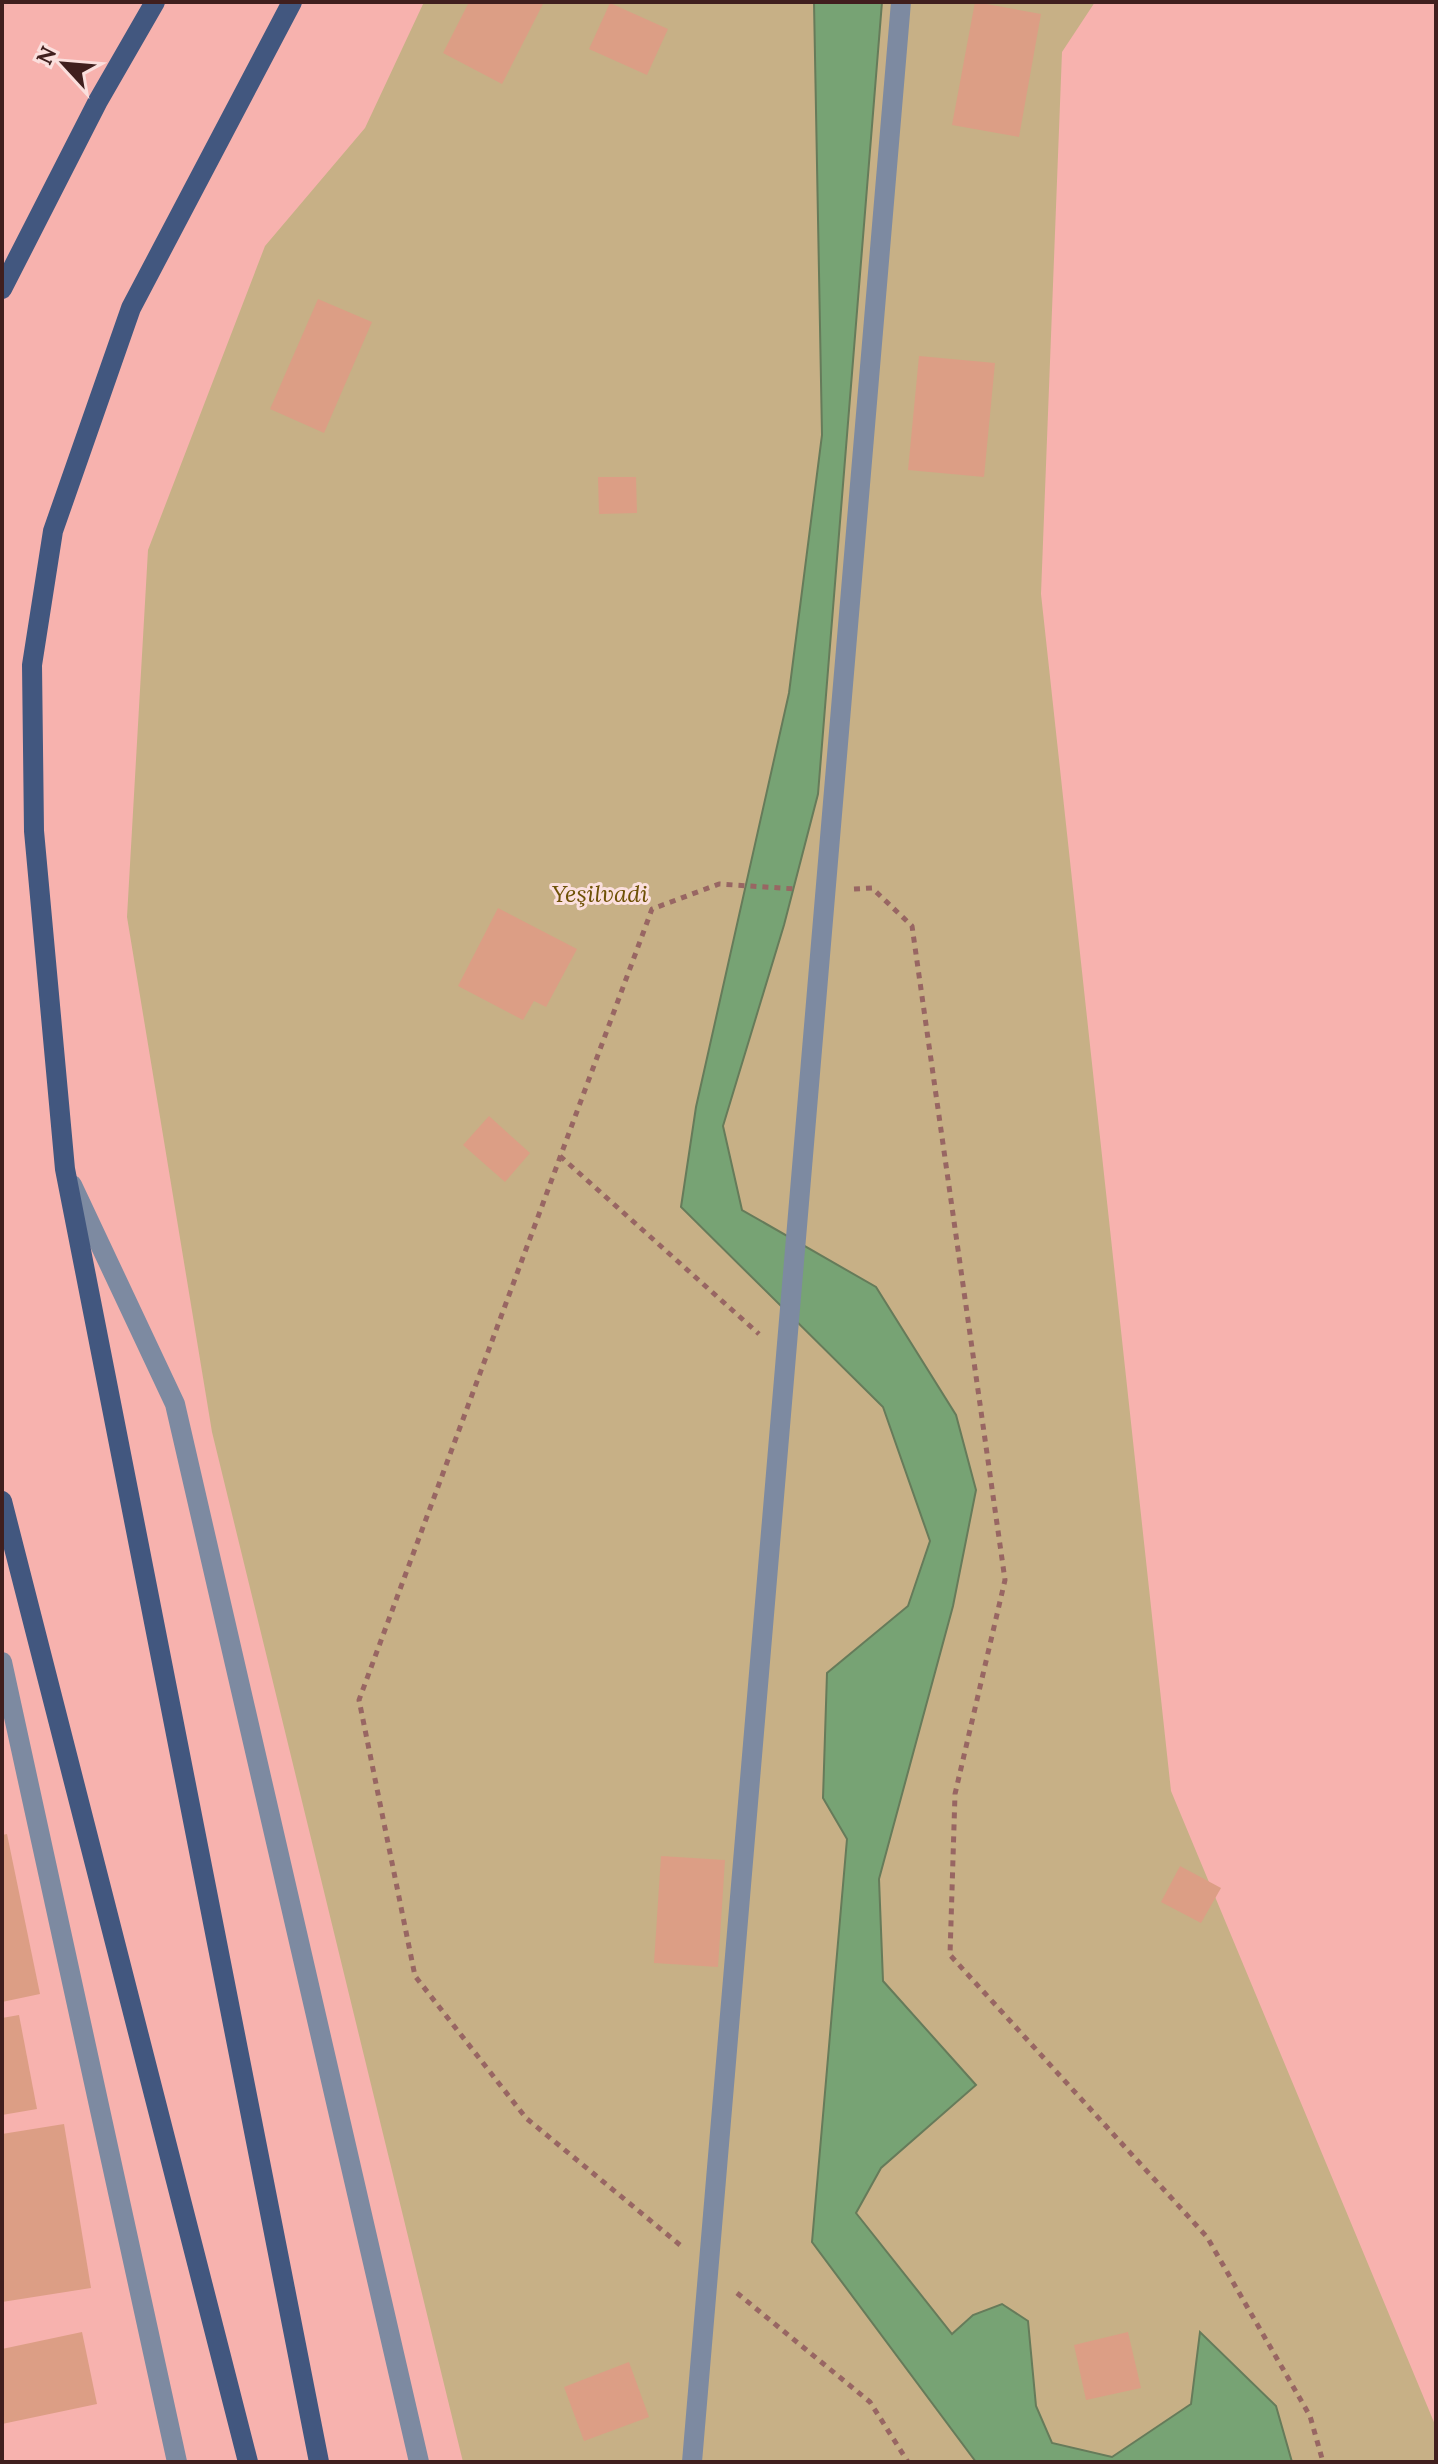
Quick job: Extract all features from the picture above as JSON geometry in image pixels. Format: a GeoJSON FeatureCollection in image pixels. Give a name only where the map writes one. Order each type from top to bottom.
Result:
{"type":"FeatureCollection","features":[{"type":"Feature","properties":{"kind":"main road"},"geometry":{"type":"LineString","coordinates":[[2,289],[98,101],[155,2]]}},
{"type":"Feature","properties":{"kind":"main road"},"geometry":{"type":"LineString","coordinates":[[292,2],[131,308],[53,531],[32,665],[34,831],[65,1169],[319,2462]]}},
{"type":"Feature","properties":{"kind":"main road"},"geometry":{"type":"LineString","coordinates":[[2,1501],[248,2462]]}},
{"type":"Feature","properties":{"kind":"lane"},"geometry":{"type":"LineString","coordinates":[[692,2462],[901,2]]}},
{"type":"Feature","properties":{"kind":"lane"},"geometry":{"type":"LineString","coordinates":[[65,1169],[175,1404],[419,2462]]}},
{"type":"Feature","properties":{"kind":"lane"},"geometry":{"type":"LineString","coordinates":[[2,1662],[177,2462]]}},
{"type":"Feature","properties":{"kind":"path"},"geometry":{"type":"LineString","coordinates":[[908,2462],[870,2402],[526,2118],[415,1976],[359,1700],[652,909],[719,884],[825,891],[872,888],[912,926],[1005,1580],[955,1794],[950,1955],[1207,2237],[1310,2416],[1323,2462]]}},
{"type":"Feature","properties":{"kind":"path"},"geometry":{"type":"LineString","coordinates":[[560,1156],[785,1357]]}},
{"type":"Feature","properties":{"kind":"green space","name":"Yeşilvadi"},"geometry":{"type":"Polygon","coordinates":[[[424,2],[1095,2],[1062,52],[1041,594],[1171,1791],[1436,2427],[1436,2462],[463,2462],[212,1432],[127,917],[148,550],[265,246],[365,128],[424,2]]]}},
{"type":"Feature","properties":{"kind":"shaded area"},"geometry":{"type":"Polygon","coordinates":[[[814,2],[882,2],[818,794],[784,925],[723,1126],[742,1210],[876,1287],[956,1415],[976,1490],[953,1606],[879,1879],[883,1981],[976,2085],[881,2168],[856,2213],[952,2334],[973,2315],[1002,2304],[1028,2321],[1036,2406],[1052,2443],[1112,2457],[1191,2404],[1200,2332],[1276,2406],[1292,2462],[976,2462],[812,2242],[847,1839],[823,1798],[827,1673],[908,1606],[930,1541],[883,1407],[681,1207],[696,1107],[789,693],[822,435],[814,2]]]}},
{"type":"Feature","properties":{"kind":"building"},"geometry":{"type":"Polygon","coordinates":[[[469,2],[544,2],[502,84],[443,53],[469,2]]]}},
{"type":"Feature","properties":{"kind":"building"},"geometry":{"type":"Polygon","coordinates":[[[975,2],[1041,14],[1019,137],[952,125],[975,2]]]}},
{"type":"Feature","properties":{"kind":"building"},"geometry":{"type":"Polygon","coordinates":[[[610,3],[668,29],[647,75],[589,49],[610,3]]]}},
{"type":"Feature","properties":{"kind":"building"},"geometry":{"type":"Polygon","coordinates":[[[318,299],[372,322],[324,433],[270,409],[318,299]]]}},
{"type":"Feature","properties":{"kind":"building"},"geometry":{"type":"Polygon","coordinates":[[[919,356],[995,363],[984,477],[908,470],[919,356]]]}},
{"type":"Feature","properties":{"kind":"building"},"geometry":{"type":"Polygon","coordinates":[[[598,477],[636,477],[637,513],[599,514],[598,477]]]}},
{"type":"Feature","properties":{"kind":"building"},"geometry":{"type":"Polygon","coordinates":[[[498,908],[577,949],[546,1007],[534,1001],[523,1020],[458,986],[498,908]]]}},
{"type":"Feature","properties":{"kind":"building"},"geometry":{"type":"Polygon","coordinates":[[[489,1116],[530,1153],[505,1182],[463,1145],[489,1116]]]}},
{"type":"Feature","properties":{"kind":"building"},"geometry":{"type":"Polygon","coordinates":[[[7,1834],[40,1994],[2,2002],[2,1835],[7,1834]]]}},
{"type":"Feature","properties":{"kind":"building"},"geometry":{"type":"Polygon","coordinates":[[[661,1856],[725,1860],[718,1967],[654,1963],[661,1856]]]}},
{"type":"Feature","properties":{"kind":"building"},"geometry":{"type":"Polygon","coordinates":[[[1180,1866],[1221,1888],[1201,1923],[1161,1902],[1180,1866]]]}},
{"type":"Feature","properties":{"kind":"building"},"geometry":{"type":"Polygon","coordinates":[[[19,2015],[37,2109],[2,2115],[2,2018],[19,2015]]]}},
{"type":"Feature","properties":{"kind":"building"},"geometry":{"type":"Polygon","coordinates":[[[64,2124],[91,2288],[2,2302],[2,2134],[64,2124]]]}},
{"type":"Feature","properties":{"kind":"building"},"geometry":{"type":"Polygon","coordinates":[[[82,2332],[97,2404],[2,2424],[2,2349],[82,2332]]]}},
{"type":"Feature","properties":{"kind":"building"},"geometry":{"type":"Polygon","coordinates":[[[1128,2332],[1141,2388],[1086,2400],[1074,2345],[1128,2332]]]}},
{"type":"Feature","properties":{"kind":"building"},"geometry":{"type":"Polygon","coordinates":[[[629,2362],[649,2417],[584,2441],[564,2387],[629,2362]]]}}]}
